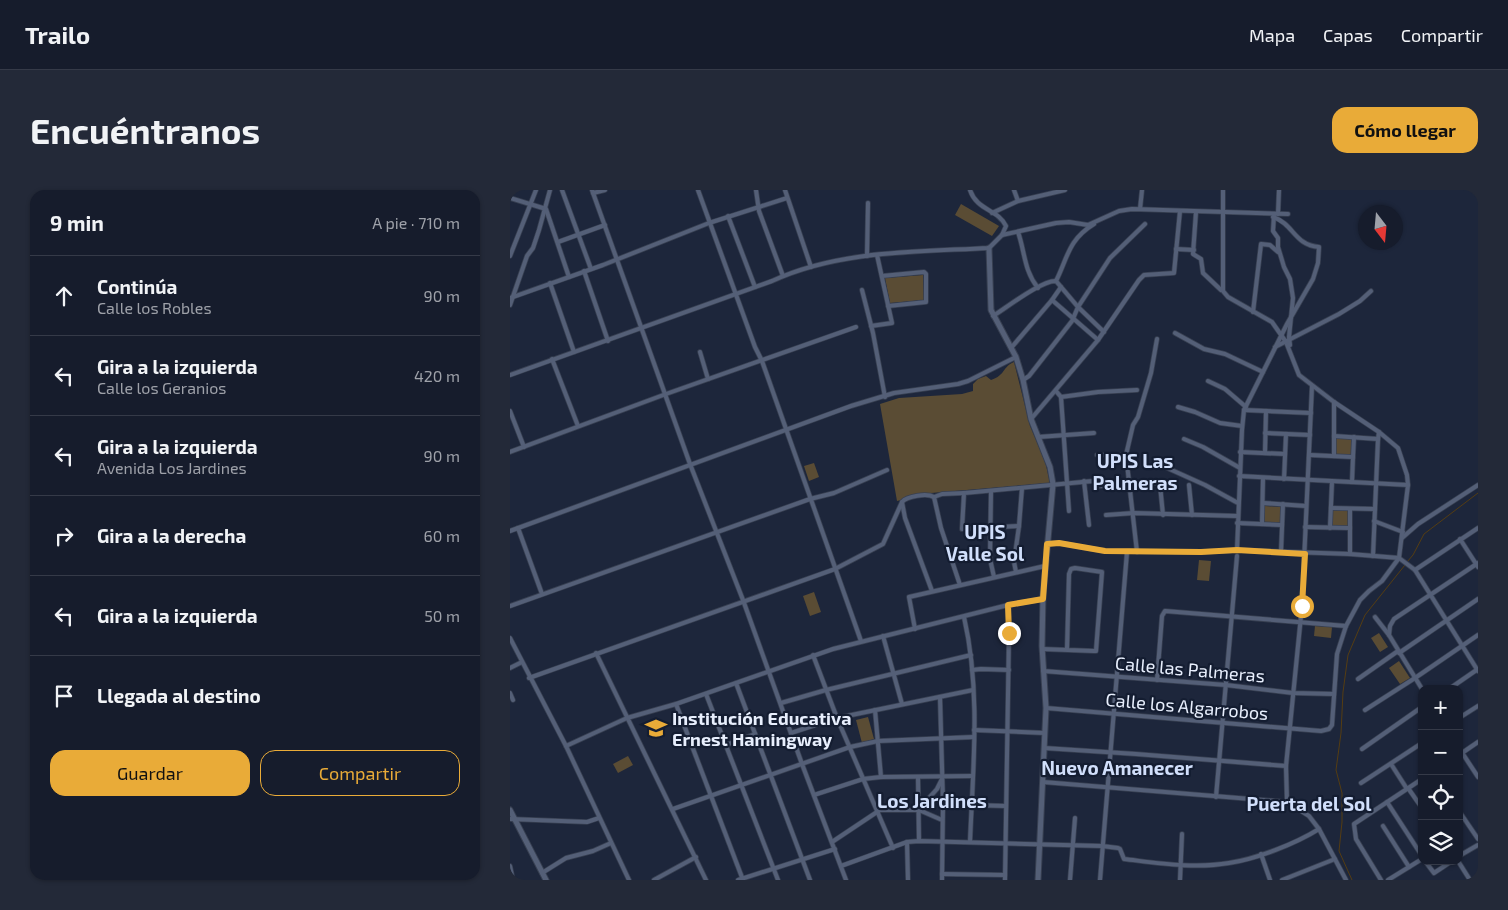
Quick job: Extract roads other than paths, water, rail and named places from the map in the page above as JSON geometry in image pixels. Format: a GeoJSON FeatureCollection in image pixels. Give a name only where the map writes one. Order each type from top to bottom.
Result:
{"type":"FeatureCollection","features":[{"type":"Feature","properties":{"kind":"street"},"geometry":{"type":"LineString","coordinates":[[511,253],[536,190]]}},
{"type":"Feature","properties":{"kind":"street"},"geometry":{"type":"LineString","coordinates":[[510,305],[527,256],[533,248],[546,209],[550,190]]}},
{"type":"Feature","properties":{"kind":"street"},"geometry":{"type":"LineString","coordinates":[[562,190],[591,269]]}},
{"type":"Feature","properties":{"kind":"street"},"geometry":{"type":"LineString","coordinates":[[605,190],[593,192],[690,464],[743,600],[846,880]]}},
{"type":"Feature","properties":{"kind":"street"},"geometry":{"type":"LineString","coordinates":[[698,190],[735,294],[762,361],[861,642]]}},
{"type":"Feature","properties":{"kind":"street"},"geometry":{"type":"LineString","coordinates":[[756,190],[759,207],[783,276]]}},
{"type":"Feature","properties":{"kind":"street"},"geometry":{"type":"LineString","coordinates":[[785,190],[811,267]]}},
{"type":"Feature","properties":{"kind":"street"},"geometry":{"type":"LineString","coordinates":[[510,375],[811,267],[867,256],[989,248],[1006,229],[1005,223],[976,202],[970,190]]}},
{"type":"Feature","properties":{"kind":"street"},"geometry":{"type":"LineString","coordinates":[[1014,190],[1018,201]]}},
{"type":"Feature","properties":{"kind":"street"},"geometry":{"type":"LineString","coordinates":[[992,213],[1018,201],[1045,192],[1065,190]]}},
{"type":"Feature","properties":{"kind":"street"},"geometry":{"type":"LineString","coordinates":[[1140,209],[1142,190]]}},
{"type":"Feature","properties":{"kind":"street"},"geometry":{"type":"LineString","coordinates":[[1222,292],[1223,190]]}},
{"type":"Feature","properties":{"kind":"street"},"geometry":{"type":"LineString","coordinates":[[1279,190],[1273,231],[1278,238],[1280,254],[1292,287],[1294,303],[1288,341]]}},
{"type":"Feature","properties":{"kind":"street"},"geometry":{"type":"LineString","coordinates":[[510,198],[546,209]]}},
{"type":"Feature","properties":{"kind":"street"},"geometry":{"type":"LineString","coordinates":[[512,297],[618,259],[728,216],[787,198]]}},
{"type":"Feature","properties":{"kind":"street"},"geometry":{"type":"LineString","coordinates":[[867,256],[868,203]]}},
{"type":"Feature","properties":{"kind":"street"},"geometry":{"type":"LineString","coordinates":[[546,209],[569,277]]}},
{"type":"Feature","properties":{"kind":"street"},"geometry":{"type":"LineString","coordinates":[[1002,235],[1056,223],[1069,222],[1088,225],[1119,211],[1140,209],[1288,214]]}},
{"type":"Feature","properties":{"kind":"street"},"geometry":{"type":"LineString","coordinates":[[1031,419],[1098,340],[1132,289],[1144,275],[1174,273],[1180,211]]}},
{"type":"Feature","properties":{"kind":"street"},"geometry":{"type":"LineString","coordinates":[[1196,212],[1194,256],[1200,257],[1203,273],[1228,297],[1272,322],[1288,341],[1299,375],[1334,402],[1379,432],[1398,448],[1408,480],[1399,558],[1382,581],[1360,600],[1346,626],[1337,654],[1334,694]]}},
{"type":"Feature","properties":{"kind":"street"},"geometry":{"type":"LineString","coordinates":[[1237,550],[1240,452],[1245,409],[1291,315],[1313,279],[1318,263],[1319,247],[1306,245],[1275,215]]}},
{"type":"Feature","properties":{"kind":"street"},"geometry":{"type":"LineString","coordinates":[[728,216],[755,287]]}},
{"type":"Feature","properties":{"kind":"street"},"geometry":{"type":"LineString","coordinates":[[1056,281],[1073,242],[1101,220]]}},
{"type":"Feature","properties":{"kind":"street"},"geometry":{"type":"LineString","coordinates":[[1023,380],[1029,376],[1074,318],[1078,307],[1110,258],[1145,224]]}},
{"type":"Feature","properties":{"kind":"street"},"geometry":{"type":"LineString","coordinates":[[558,242],[605,225]]}},
{"type":"Feature","properties":{"kind":"street"},"geometry":{"type":"LineString","coordinates":[[1018,232],[1026,267],[1038,288]]}},
{"type":"Feature","properties":{"kind":"street"},"geometry":{"type":"LineString","coordinates":[[1253,312],[1261,244],[1270,245],[1280,254]]}},
{"type":"Feature","properties":{"kind":"street"},"geometry":{"type":"LineString","coordinates":[[989,248],[990,303],[993,316],[1016,358],[1023,380],[1031,419],[1050,467],[1053,484],[1043,599],[1042,649],[1046,708],[1038,880]]}},
{"type":"Feature","properties":{"kind":"street"},"geometry":{"type":"LineString","coordinates":[[1176,249],[1194,250]]}},
{"type":"Feature","properties":{"kind":"street"},"geometry":{"type":"LineString","coordinates":[[871,326],[892,323],[877,255]]}},
{"type":"Feature","properties":{"kind":"street"},"geometry":{"type":"LineString","coordinates":[[584,271],[608,341]]}},
{"type":"Feature","properties":{"kind":"street"},"geometry":{"type":"LineString","coordinates":[[882,276],[924,272],[926,274],[926,302],[888,306]]}},
{"type":"Feature","properties":{"kind":"street"},"geometry":{"type":"LineString","coordinates":[[993,316],[1050,281],[1056,281]]}},
{"type":"Feature","properties":{"kind":"street"},"geometry":{"type":"LineString","coordinates":[[1056,281],[1078,307],[1104,332]]}},
{"type":"Feature","properties":{"kind":"street"},"geometry":{"type":"LineString","coordinates":[[550,284],[574,352]]}},
{"type":"Feature","properties":{"kind":"street"},"geometry":{"type":"LineString","coordinates":[[1011,348],[1061,287]]}},
{"type":"Feature","properties":{"kind":"street"},"geometry":{"type":"LineString","coordinates":[[862,290],[885,396]]}},
{"type":"Feature","properties":{"kind":"street"},"geometry":{"type":"LineString","coordinates":[[1275,347],[1352,306],[1371,291]]}},
{"type":"Feature","properties":{"kind":"street"},"geometry":{"type":"LineString","coordinates":[[1052,300],[1098,340]]}},
{"type":"Feature","properties":{"kind":"street"},"geometry":{"type":"LineString","coordinates":[[510,452],[666,394],[856,327]]}},
{"type":"Feature","properties":{"kind":"street"},"geometry":{"type":"LineString","coordinates":[[1176,333],[1204,349],[1225,354],[1264,372]]}},
{"type":"Feature","properties":{"kind":"street"},"geometry":{"type":"LineString","coordinates":[[1137,552],[1126,455],[1133,425],[1138,417],[1151,374],[1157,339]]}},
{"type":"Feature","properties":{"kind":"street"},"geometry":{"type":"LineString","coordinates":[[700,352],[708,379]]}},
{"type":"Feature","properties":{"kind":"street"},"geometry":{"type":"LineString","coordinates":[[510,530],[851,406],[894,393],[958,384],[1016,358]]}},
{"type":"Feature","properties":{"kind":"street"},"geometry":{"type":"LineString","coordinates":[[552,359],[578,426]]}},
{"type":"Feature","properties":{"kind":"street"},"geometry":{"type":"LineString","coordinates":[[1208,381],[1225,389],[1245,409],[1311,413]]}},
{"type":"Feature","properties":{"kind":"street"},"geometry":{"type":"LineString","coordinates":[[1287,802],[1286,766],[1305,554],[1312,386]]}},
{"type":"Feature","properties":{"kind":"street"},"geometry":{"type":"LineString","coordinates":[[1061,397],[1098,392],[1137,390]]}},
{"type":"Feature","properties":{"kind":"street"},"geometry":{"type":"LineString","coordinates":[[1056,391],[1061,397],[1069,511]]}},
{"type":"Feature","properties":{"kind":"street"},"geometry":{"type":"LineString","coordinates":[[1334,402],[1334,456]]}},
{"type":"Feature","properties":{"kind":"street"},"geometry":{"type":"LineString","coordinates":[[1178,407],[1220,423],[1242,426]]}},
{"type":"Feature","properties":{"kind":"street"},"geometry":{"type":"LineString","coordinates":[[510,411],[524,447]]}},
{"type":"Feature","properties":{"kind":"street"},"geometry":{"type":"LineString","coordinates":[[1265,453],[1266,411]]}},
{"type":"Feature","properties":{"kind":"street"},"geometry":{"type":"LineString","coordinates":[[1373,556],[1379,432]]}},
{"type":"Feature","properties":{"kind":"street"},"geometry":{"type":"LineString","coordinates":[[1038,437],[1094,433]]}},
{"type":"Feature","properties":{"kind":"street"},"geometry":{"type":"LineString","coordinates":[[1265,433],[1310,435]]}},
{"type":"Feature","properties":{"kind":"street"},"geometry":{"type":"LineString","coordinates":[[1284,479],[1286,434]]}},
{"type":"Feature","properties":{"kind":"street"},"geometry":{"type":"LineString","coordinates":[[1334,436],[1378,439]]}},
{"type":"Feature","properties":{"kind":"street"},"geometry":{"type":"LineString","coordinates":[[1352,482],[1354,437]]}},
{"type":"Feature","properties":{"kind":"street"},"geometry":{"type":"LineString","coordinates":[[1184,439],[1203,447],[1240,468]]}},
{"type":"Feature","properties":{"kind":"street"},"geometry":{"type":"LineString","coordinates":[[1240,452],[1285,454]]}},
{"type":"Feature","properties":{"kind":"street"},"geometry":{"type":"LineString","coordinates":[[1097,456],[1126,455]]}},
{"type":"Feature","properties":{"kind":"street"},"geometry":{"type":"LineString","coordinates":[[1310,455],[1353,457]]}},
{"type":"Feature","properties":{"kind":"street"},"geometry":{"type":"LineString","coordinates":[[1165,467],[1205,485],[1238,503]]}},
{"type":"Feature","properties":{"kind":"street"},"geometry":{"type":"LineString","coordinates":[[510,606],[810,499],[834,493],[887,470]]}},
{"type":"Feature","properties":{"kind":"street"},"geometry":{"type":"LineString","coordinates":[[1239,476],[1408,485]]}},
{"type":"Feature","properties":{"kind":"street"},"geometry":{"type":"LineString","coordinates":[[1262,524],[1263,478]]}},
{"type":"Feature","properties":{"kind":"street"},"geometry":{"type":"LineString","coordinates":[[1084,481],[1089,525]]}},
{"type":"Feature","properties":{"kind":"street"},"geometry":{"type":"LineString","coordinates":[[529,678],[834,569],[883,544],[905,499],[926,495],[934,497],[942,494],[1093,481]]}},
{"type":"Feature","properties":{"kind":"street"},"geometry":{"type":"LineString","coordinates":[[1330,528],[1332,482]]}},
{"type":"Feature","properties":{"kind":"street"},"geometry":{"type":"LineString","coordinates":[[1101,486],[1158,483],[1160,485],[1163,514]]}},
{"type":"Feature","properties":{"kind":"street"},"geometry":{"type":"LineString","coordinates":[[1189,485],[1192,515]]}},
{"type":"Feature","properties":{"kind":"street"},"geometry":{"type":"LineString","coordinates":[[1402,538],[1418,524],[1478,485]]}},
{"type":"Feature","properties":{"kind":"street"},"geometry":{"type":"LineString","coordinates":[[1016,572],[1014,562],[1022,488]]}},
{"type":"Feature","properties":{"kind":"street"},"geometry":{"type":"LineString","coordinates":[[991,491],[990,559],[994,577]]}},
{"type":"Feature","properties":{"kind":"street"},"geometry":{"type":"LineString","coordinates":[[964,493],[962,530],[1019,526]]}},
{"type":"Feature","properties":{"kind":"street"},"geometry":{"type":"LineString","coordinates":[[934,497],[960,585]]}},
{"type":"Feature","properties":{"kind":"street"},"geometry":{"type":"LineString","coordinates":[[902,502],[905,518],[932,591]]}},
{"type":"Feature","properties":{"kind":"street"},"geometry":{"type":"LineString","coordinates":[[1263,503],[1306,506]]}},
{"type":"Feature","properties":{"kind":"street"},"geometry":{"type":"LineString","coordinates":[[1281,552],[1283,504]]}},
{"type":"Feature","properties":{"kind":"street"},"geometry":{"type":"LineString","coordinates":[[1331,508],[1375,509]]}},
{"type":"Feature","properties":{"kind":"street"},"geometry":{"type":"LineString","coordinates":[[1350,509],[1350,554]]}},
{"type":"Feature","properties":{"kind":"street"},"geometry":{"type":"LineString","coordinates":[[1106,515],[1134,513],[1237,516]]}},
{"type":"Feature","properties":{"kind":"street"},"geometry":{"type":"LineString","coordinates":[[1374,521],[1403,532]]}},
{"type":"Feature","properties":{"kind":"street"},"geometry":{"type":"LineString","coordinates":[[1237,523],[1282,525]]}},
{"type":"Feature","properties":{"kind":"street"},"geometry":{"type":"LineString","coordinates":[[1305,526],[1350,528]]}},
{"type":"Feature","properties":{"kind":"street"},"geometry":{"type":"LineString","coordinates":[[518,528],[542,594]]}},
{"type":"Feature","properties":{"kind":"street"},"geometry":{"type":"LineString","coordinates":[[1414,570],[1478,528]]}},
{"type":"Feature","properties":{"kind":"street"},"geometry":{"type":"LineString","coordinates":[[1389,635],[1390,626],[1394,619],[1478,565],[1460,539]]}},
{"type":"Feature","properties":{"kind":"street"},"geometry":{"type":"LineString","coordinates":[[1047,544],[1059,543],[1105,551],[1128,552],[1237,550],[1305,554],[1350,554],[1399,558],[1414,570],[1478,670],[1455,685]]}},
{"type":"Feature","properties":{"kind":"street"},"geometry":{"type":"LineString","coordinates":[[1100,880],[1128,552]]}},
{"type":"Feature","properties":{"kind":"street"},"geometry":{"type":"LineString","coordinates":[[1216,797],[1237,556]]}},
{"type":"Feature","properties":{"kind":"street"},"geometry":{"type":"LineString","coordinates":[[915,629],[909,597],[1046,566]]}},
{"type":"Feature","properties":{"kind":"street"},"geometry":{"type":"LineString","coordinates":[[1042,649],[1067,650],[1096,651],[1102,572],[1075,568],[1069,574],[1067,650]]}},
{"type":"Feature","properties":{"kind":"street"},"geometry":{"type":"LineString","coordinates":[[566,746],[627,718],[706,694],[813,655],[1008,605],[1043,599]]}},
{"type":"Feature","properties":{"kind":"street"},"geometry":{"type":"LineString","coordinates":[[1358,679],[1478,599]]}},
{"type":"Feature","properties":{"kind":"street"},"geometry":{"type":"LineString","coordinates":[[1005,880],[1008,605]]}},
{"type":"Feature","properties":{"kind":"street"},"geometry":{"type":"LineString","coordinates":[[1158,680],[1162,614],[1169,611],[1346,626]]}},
{"type":"Feature","properties":{"kind":"street"},"geometry":{"type":"LineString","coordinates":[[964,617],[971,655],[974,690],[970,842]]}},
{"type":"Feature","properties":{"kind":"street"},"geometry":{"type":"LineString","coordinates":[[1375,617],[1389,635],[1419,685]]}},
{"type":"Feature","properties":{"kind":"street"},"geometry":{"type":"LineString","coordinates":[[1365,710],[1478,635]]}},
{"type":"Feature","properties":{"kind":"street"},"geometry":{"type":"LineString","coordinates":[[883,636],[902,704]]}},
{"type":"Feature","properties":{"kind":"street"},"geometry":{"type":"LineString","coordinates":[[510,638],[529,678],[566,746],[629,880]]}},
{"type":"Feature","properties":{"kind":"street"},"geometry":{"type":"LineString","coordinates":[[596,653],[706,880]]}},
{"type":"Feature","properties":{"kind":"street"},"geometry":{"type":"LineString","coordinates":[[813,655],[893,848]]}},
{"type":"Feature","properties":{"kind":"street"},"geometry":{"type":"LineString","coordinates":[[781,703],[826,690],[971,655]]}},
{"type":"Feature","properties":{"kind":"street"},"geometry":{"type":"LineString","coordinates":[[510,668],[522,662]]}},
{"type":"Feature","properties":{"kind":"street"},"geometry":{"type":"LineString","coordinates":[[972,670],[1008,670]]}},
{"type":"Feature","properties":{"kind":"street","name":"Calle las Palmeras"},"geometry":{"type":"LineString","coordinates":[[1043,671],[1226,685],[1293,693],[1334,694]]}},
{"type":"Feature","properties":{"kind":"street"},"geometry":{"type":"LineString","coordinates":[[736,683],[810,880]]}},
{"type":"Feature","properties":{"kind":"street"},"geometry":{"type":"LineString","coordinates":[[791,733],[838,718],[974,690]]}},
{"type":"Feature","properties":{"kind":"street"},"geometry":{"type":"LineString","coordinates":[[510,693],[513,700]]}},
{"type":"Feature","properties":{"kind":"street"},"geometry":{"type":"LineString","coordinates":[[706,694],[778,880]]}},
{"type":"Feature","properties":{"kind":"street","name":"Calle los Algarrobos"},"geometry":{"type":"LineString","coordinates":[[1046,708],[1321,732],[1327,730],[1332,725],[1334,694]]}},
{"type":"Feature","properties":{"kind":"street"},"geometry":{"type":"LineString","coordinates":[[940,697],[942,880]]}},
{"type":"Feature","properties":{"kind":"street"},"geometry":{"type":"LineString","coordinates":[[676,704],[741,880],[835,849]]}},
{"type":"Feature","properties":{"kind":"street"},"geometry":{"type":"LineString","coordinates":[[1463,715],[1478,706]]}},
{"type":"Feature","properties":{"kind":"street"},"geometry":{"type":"LineString","coordinates":[[875,710],[881,776]]}},
{"type":"Feature","properties":{"kind":"street"},"geometry":{"type":"LineString","coordinates":[[1362,749],[1418,710]]}},
{"type":"Feature","properties":{"kind":"street"},"geometry":{"type":"LineString","coordinates":[[974,730],[1045,733]]}},
{"type":"Feature","properties":{"kind":"street"},"geometry":{"type":"LineString","coordinates":[[726,745],[755,734]]}},
{"type":"Feature","properties":{"kind":"street"},"geometry":{"type":"LineString","coordinates":[[673,809],[850,747],[878,741],[974,737]]}},
{"type":"Feature","properties":{"kind":"street"},"geometry":{"type":"LineString","coordinates":[[1463,753],[1478,742]]}},
{"type":"Feature","properties":{"kind":"street"},"geometry":{"type":"LineString","coordinates":[[1361,782],[1418,746]]}},
{"type":"Feature","properties":{"kind":"street"},"geometry":{"type":"LineString","coordinates":[[1044,748],[1286,766]]}},
{"type":"Feature","properties":{"kind":"street"},"geometry":{"type":"LineString","coordinates":[[1463,757],[1478,777]]}},
{"type":"Feature","properties":{"kind":"street"},"geometry":{"type":"LineString","coordinates":[[1391,764],[1418,803]]}},
{"type":"Feature","properties":{"kind":"street"},"geometry":{"type":"LineString","coordinates":[[814,795],[863,779],[881,776],[942,778],[972,776]]}},
{"type":"Feature","properties":{"kind":"street"},"geometry":{"type":"LineString","coordinates":[[918,777],[918,842]]}},
{"type":"Feature","properties":{"kind":"street"},"geometry":{"type":"LineString","coordinates":[[919,810],[937,789],[942,778]]}},
{"type":"Feature","properties":{"kind":"street"},"geometry":{"type":"LineString","coordinates":[[1043,782],[1287,802],[1309,816],[1319,829],[1346,880]]}},
{"type":"Feature","properties":{"kind":"street"},"geometry":{"type":"LineString","coordinates":[[1381,880],[1356,839],[1354,824],[1418,782]]}},
{"type":"Feature","properties":{"kind":"street"},"geometry":{"type":"LineString","coordinates":[[1387,802],[1418,851]]}},
{"type":"Feature","properties":{"kind":"street"},"geometry":{"type":"LineString","coordinates":[[971,805],[1006,806]]}},
{"type":"Feature","properties":{"kind":"street"},"geometry":{"type":"LineString","coordinates":[[510,810],[512,819],[546,880]]}},
{"type":"Feature","properties":{"kind":"street"},"geometry":{"type":"LineString","coordinates":[[832,842],[877,810],[919,810],[942,820]]}},
{"type":"Feature","properties":{"kind":"street"},"geometry":{"type":"LineString","coordinates":[[1463,817],[1478,840]]}},
{"type":"Feature","properties":{"kind":"street"},"geometry":{"type":"LineString","coordinates":[[512,819],[587,822],[599,818]]}},
{"type":"Feature","properties":{"kind":"street"},"geometry":{"type":"LineString","coordinates":[[1070,880],[1075,818]]}},
{"type":"Feature","properties":{"kind":"street"},"geometry":{"type":"LineString","coordinates":[[1383,826],[1409,867]]}},
{"type":"Feature","properties":{"kind":"street"},"geometry":{"type":"LineString","coordinates":[[841,866],[908,842],[1102,846],[1120,849],[1124,859],[1180,865],[1228,863],[1301,840],[1319,829]]}},
{"type":"Feature","properties":{"kind":"street"},"geometry":{"type":"LineString","coordinates":[[1180,880],[1182,834]]}},
{"type":"Feature","properties":{"kind":"street"},"geometry":{"type":"LineString","coordinates":[[902,880],[908,879],[908,842]]}},
{"type":"Feature","properties":{"kind":"street"},"geometry":{"type":"LineString","coordinates":[[542,873],[566,858],[594,851],[612,843]]}},
{"type":"Feature","properties":{"kind":"street"},"geometry":{"type":"LineString","coordinates":[[1463,854],[1478,845]]}},
{"type":"Feature","properties":{"kind":"street"},"geometry":{"type":"LineString","coordinates":[[1261,854],[1270,880]]}},
{"type":"Feature","properties":{"kind":"street"},"geometry":{"type":"LineString","coordinates":[[654,880],[696,857]]}},
{"type":"Feature","properties":{"kind":"street"},"geometry":{"type":"LineString","coordinates":[[1282,880],[1335,858]]}},
{"type":"Feature","properties":{"kind":"street"},"geometry":{"type":"LineString","coordinates":[[1388,880],[1418,860]]}},
{"type":"Feature","properties":{"kind":"street"},"geometry":{"type":"LineString","coordinates":[[1428,865],[1434,873],[1446,865]]}},
{"type":"Feature","properties":{"kind":"street"},"geometry":{"type":"LineString","coordinates":[[1461,865],[1470,880]]}},
{"type":"Feature","properties":{"kind":"street"},"geometry":{"type":"LineString","coordinates":[[510,866],[513,880]]}},
{"type":"Feature","properties":{"kind":"street"},"geometry":{"type":"LineString","coordinates":[[942,874],[1005,874]]}},
{"type":"Feature","properties":{"kind":"street"},"geometry":{"type":"LineString","coordinates":[[973,875],[973,880]]}},
{"type":"Feature","properties":{"kind":"waterway"},"geometry":{"type":"LineString","coordinates":[[1407,562],[1424,534],[1478,493]]}},
{"type":"Feature","properties":{"kind":"waterway"},"geometry":{"type":"LineString","coordinates":[[1352,880],[1339,851],[1342,793],[1336,770],[1348,655],[1365,615],[1405,565]]}},
{"type":"Feature","properties":{"kind":"place","name":"Institución Educativa Ernest Hamingway"},"geometry":{"type":"Point","coordinates":[656,728]}},
{"type":"Feature","properties":{"kind":"district","name":"UPIS Las Palmeras"},"geometry":{"type":"Point","coordinates":[1135,471]}},
{"type":"Feature","properties":{"kind":"district","name":"UPIS Valle Sol"},"geometry":{"type":"Point","coordinates":[985,542]}},
{"type":"Feature","properties":{"kind":"district","name":"Nuevo Amanecer"},"geometry":{"type":"Point","coordinates":[1117,767]}},
{"type":"Feature","properties":{"kind":"district","name":"Los Jardines"},"geometry":{"type":"Point","coordinates":[932,800]}},
{"type":"Feature","properties":{"kind":"district","name":"Puerta del Sol"},"geometry":{"type":"Point","coordinates":[1309,803]}}]}
